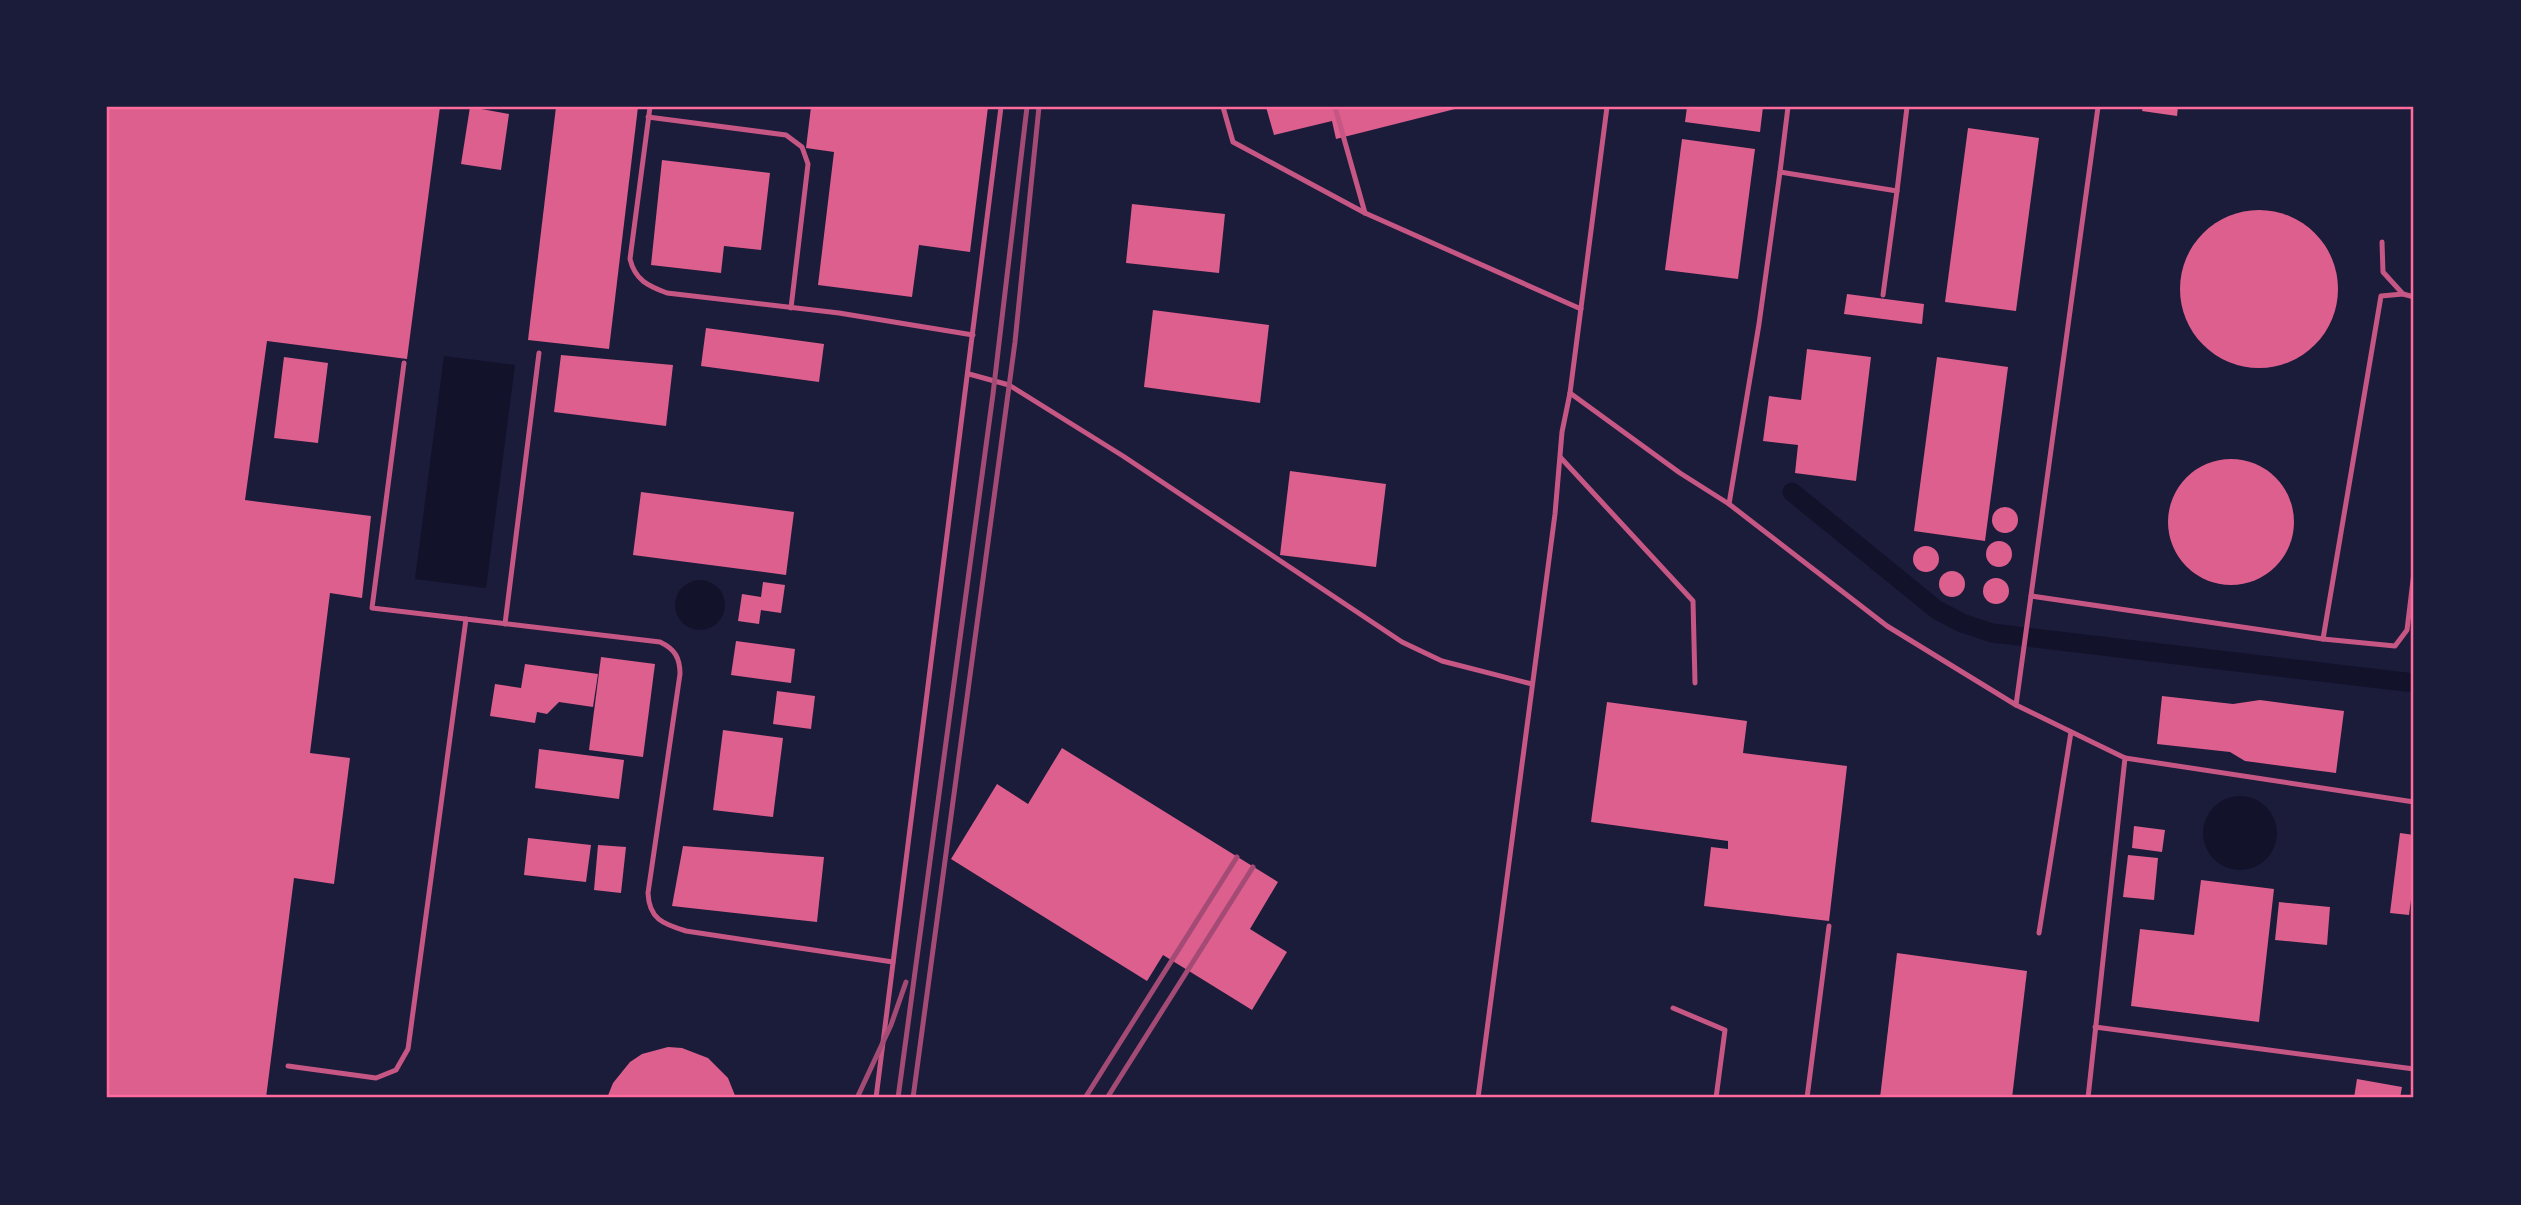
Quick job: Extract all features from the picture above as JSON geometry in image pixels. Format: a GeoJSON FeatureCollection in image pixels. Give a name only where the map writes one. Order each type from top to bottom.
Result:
{"type":"FeatureCollection","features":[{"type":"Feature","properties":{"kind":"lane"},"geometry":{"type":"LineString","coordinates":[[650,107],[629,259],[641,282],[667,293],[791,307],[973,335]]}},
{"type":"Feature","properties":{"kind":"lane"},"geometry":{"type":"LineString","coordinates":[[876,1098],[1001,107]]}},
{"type":"Feature","properties":{"kind":"lane"},"geometry":{"type":"LineString","coordinates":[[1223,107],[1233,142],[1364,213],[1581,309]]}},
{"type":"Feature","properties":{"kind":"lane"},"geometry":{"type":"LineString","coordinates":[[1335,107],[1364,213]]}},
{"type":"Feature","properties":{"kind":"lane"},"geometry":{"type":"LineString","coordinates":[[1478,1098],[1561,458],[1562,432],[1570,393],[1607,107]]}},
{"type":"Feature","properties":{"kind":"lane"},"geometry":{"type":"LineString","coordinates":[[1729,505],[1759,324],[1788,107]]}},
{"type":"Feature","properties":{"kind":"lane"},"geometry":{"type":"LineString","coordinates":[[1884,295],[1907,107]]}},
{"type":"Feature","properties":{"kind":"lane"},"geometry":{"type":"LineString","coordinates":[[2016,705],[2098,107]]}},
{"type":"Feature","properties":{"kind":"lane"},"geometry":{"type":"LineString","coordinates":[[648,117],[786,135],[795,139],[802,147],[808,164],[791,307]]}},
{"type":"Feature","properties":{"kind":"lane"},"geometry":{"type":"LineString","coordinates":[[1780,173],[1897,191]]}},
{"type":"Feature","properties":{"kind":"lane"},"geometry":{"type":"LineString","coordinates":[[2382,242],[2383,272],[2403,294]]}},
{"type":"Feature","properties":{"kind":"lane"},"geometry":{"type":"LineString","coordinates":[[2323,639],[2381,296],[2403,294],[2414,297]]}},
{"type":"Feature","properties":{"kind":"lane"},"geometry":{"type":"LineString","coordinates":[[505,624],[539,353]]}},
{"type":"Feature","properties":{"kind":"lane"},"geometry":{"type":"LineString","coordinates":[[404,363],[372,608],[660,642],[670,646],[680,664],[680,674],[648,893],[649,906],[657,919],[686,931],[893,962]]}},
{"type":"Feature","properties":{"kind":"lane"},"geometry":{"type":"LineString","coordinates":[[969,374],[1009,385],[1123,456],[1402,642],[1443,661],[1532,684]]}},
{"type":"Feature","properties":{"kind":"lane"},"geometry":{"type":"LineString","coordinates":[[1570,393],[1729,505],[1887,626],[2016,705],[2071,732],[2125,758],[2414,802]]}},
{"type":"Feature","properties":{"kind":"lane"},"geometry":{"type":"LineString","coordinates":[[1561,458],[1693,601],[1695,682]]}},
{"type":"Feature","properties":{"kind":"lane"},"geometry":{"type":"LineString","coordinates":[[2031,596],[2323,639],[2395,646],[2407,630],[2414,572]]}},
{"type":"Feature","properties":{"kind":"lane"},"geometry":{"type":"LineString","coordinates":[[288,1066],[376,1078],[396,1070],[408,1049],[466,619]]}},
{"type":"Feature","properties":{"kind":"lane"},"geometry":{"type":"LineString","coordinates":[[2039,933],[2071,732]]}},
{"type":"Feature","properties":{"kind":"lane"},"geometry":{"type":"LineString","coordinates":[[2088,1098],[2125,758]]}},
{"type":"Feature","properties":{"kind":"lane"},"geometry":{"type":"LineString","coordinates":[[1807,1098],[1829,926]]}},
{"type":"Feature","properties":{"kind":"lane"},"geometry":{"type":"LineString","coordinates":[[1674,1008],[1725,1030],[1716,1098]]}},
{"type":"Feature","properties":{"kind":"lane"},"geometry":{"type":"LineString","coordinates":[[2095,1027],[2414,1069]]}},
{"type":"Feature","properties":{"kind":"shaded area"},"geometry":{"type":"Polygon","coordinates":[[[444,356],[515,365],[486,588],[415,579],[444,356]]]}},
{"type":"Feature","properties":{"kind":"shaded area"},"geometry":{"type":"Polygon","coordinates":[[[700,580],[718,587],[725,605],[718,623],[700,630],[682,623],[675,605],[682,587],[700,580]]]}},
{"type":"Feature","properties":{"kind":"shaded area"},"geometry":{"type":"Polygon","coordinates":[[[2240,796],[2254,799],[2266,807],[2274,819],[2277,833],[2274,847],[2266,859],[2254,867],[2240,870],[2226,867],[2214,859],[2206,847],[2203,833],[2206,819],[2214,807],[2226,799],[2240,796]]]}},
{"type":"Feature","properties":{"kind":"building"},"geometry":{"type":"Polygon","coordinates":[[[107,107],[440,107],[407,359],[267,341],[245,500],[371,516],[362,598],[330,593],[310,753],[350,758],[334,884],[294,878],[266,1098],[107,1098],[107,107]]]}},
{"type":"Feature","properties":{"kind":"building"},"geometry":{"type":"Polygon","coordinates":[[[470,107],[509,114],[501,170],[461,164],[470,107]]]}},
{"type":"Feature","properties":{"kind":"building"},"geometry":{"type":"Polygon","coordinates":[[[556,107],[638,107],[609,349],[528,340],[556,107]]]}},
{"type":"Feature","properties":{"kind":"building"},"geometry":{"type":"Polygon","coordinates":[[[811,107],[988,107],[970,252],[919,245],[912,297],[818,285],[834,152],[806,148],[811,107]]]}},
{"type":"Feature","properties":{"kind":"building"},"geometry":{"type":"Polygon","coordinates":[[[1266,107],[1459,108],[1336,139],[1332,121],[1274,135],[1266,107]]]}},
{"type":"Feature","properties":{"kind":"building"},"geometry":{"type":"Polygon","coordinates":[[[1687,107],[1763,107],[1760,132],[1685,122],[1687,107]]]}},
{"type":"Feature","properties":{"kind":"building"},"geometry":{"type":"Polygon","coordinates":[[[2143,107],[2178,107],[2177,116],[2142,111],[2143,107]]]}},
{"type":"Feature","properties":{"kind":"building"},"geometry":{"type":"Polygon","coordinates":[[[1968,128],[2039,138],[2016,311],[1945,302],[1968,128]]]}},
{"type":"Feature","properties":{"kind":"building"},"geometry":{"type":"Polygon","coordinates":[[[1682,139],[1755,149],[1738,279],[1665,270],[1682,139]]]}},
{"type":"Feature","properties":{"kind":"building"},"geometry":{"type":"Polygon","coordinates":[[[662,160],[770,173],[761,250],[724,246],[721,273],[651,265],[662,160]]]}},
{"type":"Feature","properties":{"kind":"building"},"geometry":{"type":"Polygon","coordinates":[[[1132,204],[1225,214],[1219,273],[1126,263],[1132,204]]]}},
{"type":"Feature","properties":{"kind":"building"},"geometry":{"type":"Polygon","coordinates":[[[2259,210],[2289,216],[2315,233],[2332,259],[2338,289],[2332,319],[2315,345],[2289,362],[2259,368],[2229,362],[2203,345],[2186,319],[2180,289],[2186,259],[2203,233],[2229,216],[2259,210]]]}},
{"type":"Feature","properties":{"kind":"building"},"geometry":{"type":"Polygon","coordinates":[[[1847,294],[1924,304],[1922,324],[1844,314],[1847,294]]]}},
{"type":"Feature","properties":{"kind":"building"},"geometry":{"type":"Polygon","coordinates":[[[1153,310],[1269,325],[1260,403],[1144,387],[1153,310]]]}},
{"type":"Feature","properties":{"kind":"building"},"geometry":{"type":"Polygon","coordinates":[[[706,328],[824,344],[819,382],[701,366],[706,328]]]}},
{"type":"Feature","properties":{"kind":"building"},"geometry":{"type":"Polygon","coordinates":[[[1807,349],[1871,357],[1856,481],[1795,473],[1798,445],[1763,441],[1769,396],[1801,400],[1807,349]]]}},
{"type":"Feature","properties":{"kind":"building"},"geometry":{"type":"Polygon","coordinates":[[[561,355],[673,365],[666,426],[554,412],[561,355]]]}},
{"type":"Feature","properties":{"kind":"building"},"geometry":{"type":"Polygon","coordinates":[[[284,357],[328,363],[318,443],[274,438],[284,357]]]}},
{"type":"Feature","properties":{"kind":"building"},"geometry":{"type":"Polygon","coordinates":[[[1937,357],[2008,367],[1985,541],[1914,531],[1937,357]]]}},
{"type":"Feature","properties":{"kind":"building"},"geometry":{"type":"Polygon","coordinates":[[[2231,459],[2255,464],[2275,478],[2289,498],[2294,522],[2289,546],[2275,566],[2255,580],[2231,585],[2207,580],[2187,566],[2173,546],[2168,522],[2173,498],[2187,478],[2207,464],[2231,459]]]}},
{"type":"Feature","properties":{"kind":"building"},"geometry":{"type":"Polygon","coordinates":[[[1290,471],[1386,484],[1376,567],[1280,555],[1290,471]]]}},
{"type":"Feature","properties":{"kind":"building"},"geometry":{"type":"Polygon","coordinates":[[[641,492],[794,512],[786,575],[633,555],[641,492]]]}},
{"type":"Feature","properties":{"kind":"building"},"geometry":{"type":"Polygon","coordinates":[[[2005,507],[2014,511],[2018,520],[2014,529],[2005,533],[1996,529],[1992,520],[1996,511],[2005,507]]]}},
{"type":"Feature","properties":{"kind":"building"},"geometry":{"type":"Polygon","coordinates":[[[1999,541],[2008,545],[2012,554],[2008,563],[1999,567],[1990,563],[1986,554],[1990,545],[1999,541]]]}},
{"type":"Feature","properties":{"kind":"building"},"geometry":{"type":"Polygon","coordinates":[[[1926,546],[1935,550],[1939,559],[1935,568],[1926,572],[1917,568],[1913,559],[1917,550],[1926,546]]]}},
{"type":"Feature","properties":{"kind":"building"},"geometry":{"type":"Polygon","coordinates":[[[1952,571],[1961,575],[1965,584],[1961,593],[1952,597],[1943,593],[1939,584],[1943,575],[1952,571]]]}},
{"type":"Feature","properties":{"kind":"building"},"geometry":{"type":"Polygon","coordinates":[[[1996,578],[2005,582],[2009,591],[2005,600],[1996,604],[1987,600],[1983,591],[1987,582],[1996,578]]]}},
{"type":"Feature","properties":{"kind":"building"},"geometry":{"type":"Polygon","coordinates":[[[763,582],[785,585],[781,613],[761,610],[759,624],[738,621],[742,594],[761,597],[763,582]]]}},
{"type":"Feature","properties":{"kind":"building"},"geometry":{"type":"Polygon","coordinates":[[[736,641],[795,649],[791,683],[731,675],[736,641]]]}},
{"type":"Feature","properties":{"kind":"building"},"geometry":{"type":"Polygon","coordinates":[[[601,657],[655,664],[643,757],[589,750],[601,657]]]}},
{"type":"Feature","properties":{"kind":"building"},"geometry":{"type":"Polygon","coordinates":[[[525,664],[598,674],[593,707],[559,702],[547,714],[537,712],[535,723],[490,716],[495,684],[521,688],[525,664]]]}},
{"type":"Feature","properties":{"kind":"building"},"geometry":{"type":"Polygon","coordinates":[[[777,691],[815,696],[811,729],[773,724],[777,691]]]}},
{"type":"Feature","properties":{"kind":"building"},"geometry":{"type":"Polygon","coordinates":[[[2162,696],[2233,704],[2260,700],[2344,711],[2336,773],[2245,761],[2230,752],[2157,744],[2162,696]]]}},
{"type":"Feature","properties":{"kind":"building"},"geometry":{"type":"Polygon","coordinates":[[[1607,702],[1747,721],[1743,753],[1847,766],[1829,921],[1704,906],[1711,847],[1728,849],[1728,841],[1591,822],[1607,702]]]}},
{"type":"Feature","properties":{"kind":"building"},"geometry":{"type":"Polygon","coordinates":[[[723,730],[783,738],[773,817],[713,810],[723,730]]]}},
{"type":"Feature","properties":{"kind":"building"},"geometry":{"type":"Polygon","coordinates":[[[1062,748],[1278,882],[1250,929],[1287,952],[1252,1010],[1163,955],[1147,981],[951,859],[997,784],[1028,804],[1062,748]]]}},
{"type":"Feature","properties":{"kind":"building"},"geometry":{"type":"Polygon","coordinates":[[[539,749],[624,760],[619,799],[535,788],[539,749]]]}},
{"type":"Feature","properties":{"kind":"building"},"geometry":{"type":"Polygon","coordinates":[[[2134,826],[2165,830],[2162,852],[2132,848],[2134,826]]]}},
{"type":"Feature","properties":{"kind":"building"},"geometry":{"type":"Polygon","coordinates":[[[2400,833],[2414,835],[2414,876],[2409,915],[2390,913],[2400,833]]]}},
{"type":"Feature","properties":{"kind":"building"},"geometry":{"type":"Polygon","coordinates":[[[528,838],[591,845],[586,882],[524,875],[528,838]]]}},
{"type":"Feature","properties":{"kind":"building"},"geometry":{"type":"Polygon","coordinates":[[[598,845],[626,847],[621,893],[594,890],[598,845]]]}},
{"type":"Feature","properties":{"kind":"building"},"geometry":{"type":"Polygon","coordinates":[[[683,846],[824,857],[817,922],[672,906],[683,846]]]}},
{"type":"Feature","properties":{"kind":"building"},"geometry":{"type":"Polygon","coordinates":[[[2128,855],[2158,858],[2154,900],[2123,897],[2128,855]]]}},
{"type":"Feature","properties":{"kind":"building"},"geometry":{"type":"Polygon","coordinates":[[[2201,880],[2274,889],[2259,1022],[2131,1006],[2140,929],[2194,935],[2201,880]]]}},
{"type":"Feature","properties":{"kind":"building"},"geometry":{"type":"Polygon","coordinates":[[[2279,902],[2330,907],[2327,945],[2275,940],[2279,902]]]}},
{"type":"Feature","properties":{"kind":"building"},"geometry":{"type":"Polygon","coordinates":[[[1897,953],[2027,971],[2012,1098],[1880,1098],[1897,953]]]}},
{"type":"Feature","properties":{"kind":"building"},"geometry":{"type":"Polygon","coordinates":[[[668,1047],[682,1048],[708,1058],[728,1078],[736,1098],[607,1098],[613,1083],[630,1062],[642,1054],[668,1047]]]}},
{"type":"Feature","properties":{"kind":"building"},"geometry":{"type":"Polygon","coordinates":[[[2357,1079],[2402,1087],[2400,1098],[2354,1098],[2357,1079]]]}},
{"type":"Feature","properties":{"kind":"waterway"},"geometry":{"type":"LineString","coordinates":[[1792,492],[1937,610],[1962,623],[1992,633],[2414,683]]}},
{"type":"Feature","properties":{"kind":"railway"},"geometry":{"type":"LineString","coordinates":[[898,1098],[993,394],[1027,107]]}},
{"type":"Feature","properties":{"kind":"railway"},"geometry":{"type":"LineString","coordinates":[[913,1098],[1015,342],[1039,107]]}},
{"type":"Feature","properties":{"kind":"railway"},"geometry":{"type":"LineString","coordinates":[[1085,1098],[1237,857]]}},
{"type":"Feature","properties":{"kind":"railway"},"geometry":{"type":"LineString","coordinates":[[1107,1098],[1253,867]]}},
{"type":"Feature","properties":{"kind":"railway"},"geometry":{"type":"LineString","coordinates":[[857,1098],[891,1025],[906,982]]}}]}
